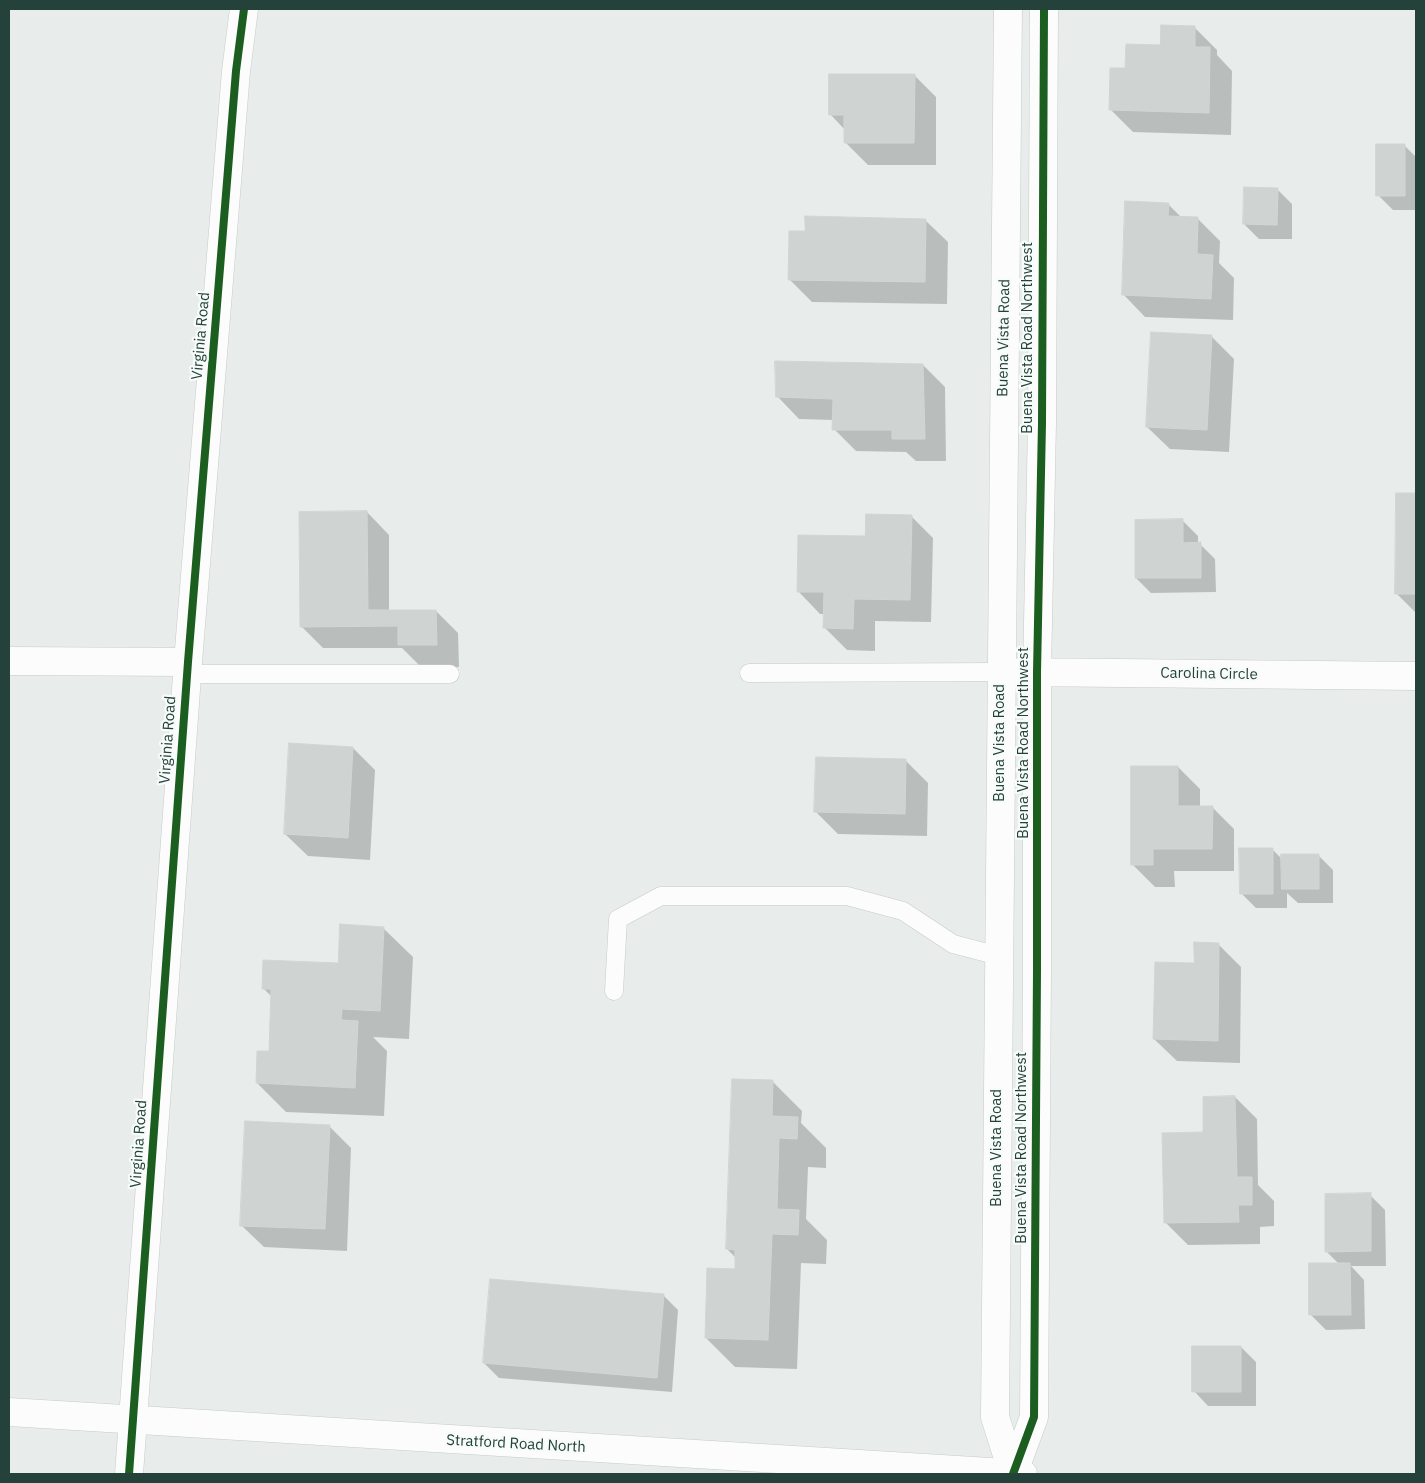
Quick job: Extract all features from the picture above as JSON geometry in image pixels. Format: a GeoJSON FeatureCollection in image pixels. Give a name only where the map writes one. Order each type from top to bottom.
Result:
{"type":"FeatureCollection","features":[{"type":"Feature","properties":{"kind":"street","name":"Virginia Road"},"geometry":{"type":"LineString","coordinates":[[129,1474],[187,668],[236,71],[244,9]]}},
{"type":"Feature","properties":{"kind":"street","name":"Buena Vista Road"},"geometry":{"type":"LineString","coordinates":[[1008,9],[995,1417],[1013,1474]]}},
{"type":"Feature","properties":{"kind":"street","name":"Buena Vista Road Northwest"},"geometry":{"type":"LineString","coordinates":[[1013,1474],[1034,1416],[1037,672],[1042,413],[1044,9]]}},
{"type":"Feature","properties":{"kind":"street"},"geometry":{"type":"LineString","coordinates":[[9,661],[187,668]]}},
{"type":"Feature","properties":{"kind":"street","name":"Carolina Circle"},"geometry":{"type":"LineString","coordinates":[[1001,672],[1416,676]]}},
{"type":"Feature","properties":{"kind":"street","name":"Stratford Road North"},"geometry":{"type":"LineString","coordinates":[[9,1412],[1024,1474]]}},
{"type":"Feature","properties":{"kind":"lane"},"geometry":{"type":"LineString","coordinates":[[187,668],[450,674]]}},
{"type":"Feature","properties":{"kind":"lane"},"geometry":{"type":"LineString","coordinates":[[749,673],[1001,672]]}},
{"type":"Feature","properties":{"kind":"lane"},"geometry":{"type":"LineString","coordinates":[[614,991],[618,919],[661,896],[847,896],[903,911],[953,944],[998,956]]}},
{"type":"Feature","properties":{"kind":"building"},"geometry":{"type":"Polygon","coordinates":[[[1161,25],[1195,26],[1195,47],[1210,47],[1209,113],[1109,110],[1110,68],[1125,68],[1126,44],[1160,45],[1161,25]]]}},
{"type":"Feature","properties":{"kind":"building"},"geometry":{"type":"Polygon","coordinates":[[[829,74],[915,74],[914,143],[844,143],[844,115],[829,115],[829,74]]]}},
{"type":"Feature","properties":{"kind":"building"},"geometry":{"type":"Polygon","coordinates":[[[1376,144],[1405,144],[1405,196],[1376,196],[1376,144]]]}},
{"type":"Feature","properties":{"kind":"building"},"geometry":{"type":"Polygon","coordinates":[[[1244,187],[1278,188],[1277,225],[1243,224],[1244,187]]]}},
{"type":"Feature","properties":{"kind":"building"},"geometry":{"type":"Polygon","coordinates":[[[1125,201],[1169,203],[1168,216],[1198,217],[1197,254],[1213,255],[1211,299],[1122,295],[1125,201]]]}},
{"type":"Feature","properties":{"kind":"building"},"geometry":{"type":"Polygon","coordinates":[[[805,216],[926,219],[925,282],[788,280],[789,231],[805,231],[805,216]]]}},
{"type":"Feature","properties":{"kind":"building"},"geometry":{"type":"Polygon","coordinates":[[[1151,332],[1212,335],[1207,430],[1146,427],[1151,332]]]}},
{"type":"Feature","properties":{"kind":"building"},"geometry":{"type":"Polygon","coordinates":[[[775,361],[923,364],[925,439],[892,439],[892,430],[832,430],[833,399],[776,397],[775,361]]]}},
{"type":"Feature","properties":{"kind":"building"},"geometry":{"type":"Polygon","coordinates":[[[1396,493],[1416,493],[1416,594],[1395,594],[1396,493]]]}},
{"type":"Feature","properties":{"kind":"building"},"geometry":{"type":"Polygon","coordinates":[[[367,511],[368,610],[436,610],[437,645],[398,645],[398,626],[300,627],[299,512],[367,511]]]}},
{"type":"Feature","properties":{"kind":"building"},"geometry":{"type":"Polygon","coordinates":[[[866,514],[912,515],[910,600],[854,599],[853,629],[823,628],[824,592],[797,592],[798,535],[865,536],[866,514]]]}},
{"type":"Feature","properties":{"kind":"building"},"geometry":{"type":"Polygon","coordinates":[[[1183,519],[1183,543],[1201,542],[1201,578],[1135,578],[1135,520],[1183,519]]]}},
{"type":"Feature","properties":{"kind":"building"},"geometry":{"type":"Polygon","coordinates":[[[289,743],[353,747],[348,838],[284,834],[289,743]]]}},
{"type":"Feature","properties":{"kind":"building"},"geometry":{"type":"Polygon","coordinates":[[[816,757],[906,759],[905,814],[814,812],[816,757]]]}},
{"type":"Feature","properties":{"kind":"building"},"geometry":{"type":"Polygon","coordinates":[[[1131,766],[1178,766],[1178,806],[1213,806],[1212,849],[1153,849],[1153,865],[1131,865],[1131,766]]]}},
{"type":"Feature","properties":{"kind":"building"},"geometry":{"type":"Polygon","coordinates":[[[1239,848],[1273,848],[1273,894],[1240,894],[1239,848]]]}},
{"type":"Feature","properties":{"kind":"building"},"geometry":{"type":"Polygon","coordinates":[[[1281,854],[1319,854],[1319,889],[1282,889],[1281,854]]]}},
{"type":"Feature","properties":{"kind":"building"},"geometry":{"type":"Polygon","coordinates":[[[340,924],[384,927],[380,1011],[342,1009],[341,1020],[358,1021],[355,1088],[256,1083],[257,1051],[269,1051],[271,989],[262,989],[263,960],[338,963],[340,924]]]}},
{"type":"Feature","properties":{"kind":"building"},"geometry":{"type":"Polygon","coordinates":[[[1194,942],[1219,943],[1218,1041],[1153,1039],[1155,962],[1194,963],[1194,942]]]}},
{"type":"Feature","properties":{"kind":"building"},"geometry":{"type":"Polygon","coordinates":[[[732,1079],[773,1080],[772,1116],[798,1117],[797,1139],[779,1138],[777,1209],[799,1210],[798,1235],[772,1234],[768,1340],[705,1338],[707,1268],[735,1269],[735,1250],[726,1249],[732,1079]]]}},
{"type":"Feature","properties":{"kind":"building"},"geometry":{"type":"Polygon","coordinates":[[[1235,1096],[1237,1177],[1252,1177],[1252,1205],[1238,1205],[1239,1222],[1164,1223],[1162,1133],[1203,1132],[1203,1097],[1235,1096]]]}},
{"type":"Feature","properties":{"kind":"building"},"geometry":{"type":"Polygon","coordinates":[[[245,1121],[330,1125],[325,1229],[240,1226],[245,1121]]]}},
{"type":"Feature","properties":{"kind":"building"},"geometry":{"type":"Polygon","coordinates":[[[1371,1193],[1371,1251],[1325,1252],[1325,1194],[1371,1193]]]}},
{"type":"Feature","properties":{"kind":"building"},"geometry":{"type":"Polygon","coordinates":[[[1309,1263],[1350,1263],[1351,1315],[1309,1315],[1309,1263]]]}},
{"type":"Feature","properties":{"kind":"building"},"geometry":{"type":"Polygon","coordinates":[[[490,1279],[664,1294],[657,1378],[483,1363],[490,1279]]]}},
{"type":"Feature","properties":{"kind":"building"},"geometry":{"type":"Polygon","coordinates":[[[1192,1346],[1241,1346],[1241,1392],[1192,1392],[1192,1346]]]}},
{"type":"Feature","properties":{"kind":"cycle path"},"geometry":{"type":"LineString","coordinates":[[129,1474],[188,662],[236,71],[244,9]]}},
{"type":"Feature","properties":{"kind":"cycle path"},"geometry":{"type":"LineString","coordinates":[[1013,1474],[1034,1417],[1037,672],[1042,423],[1044,9]]}}]}
